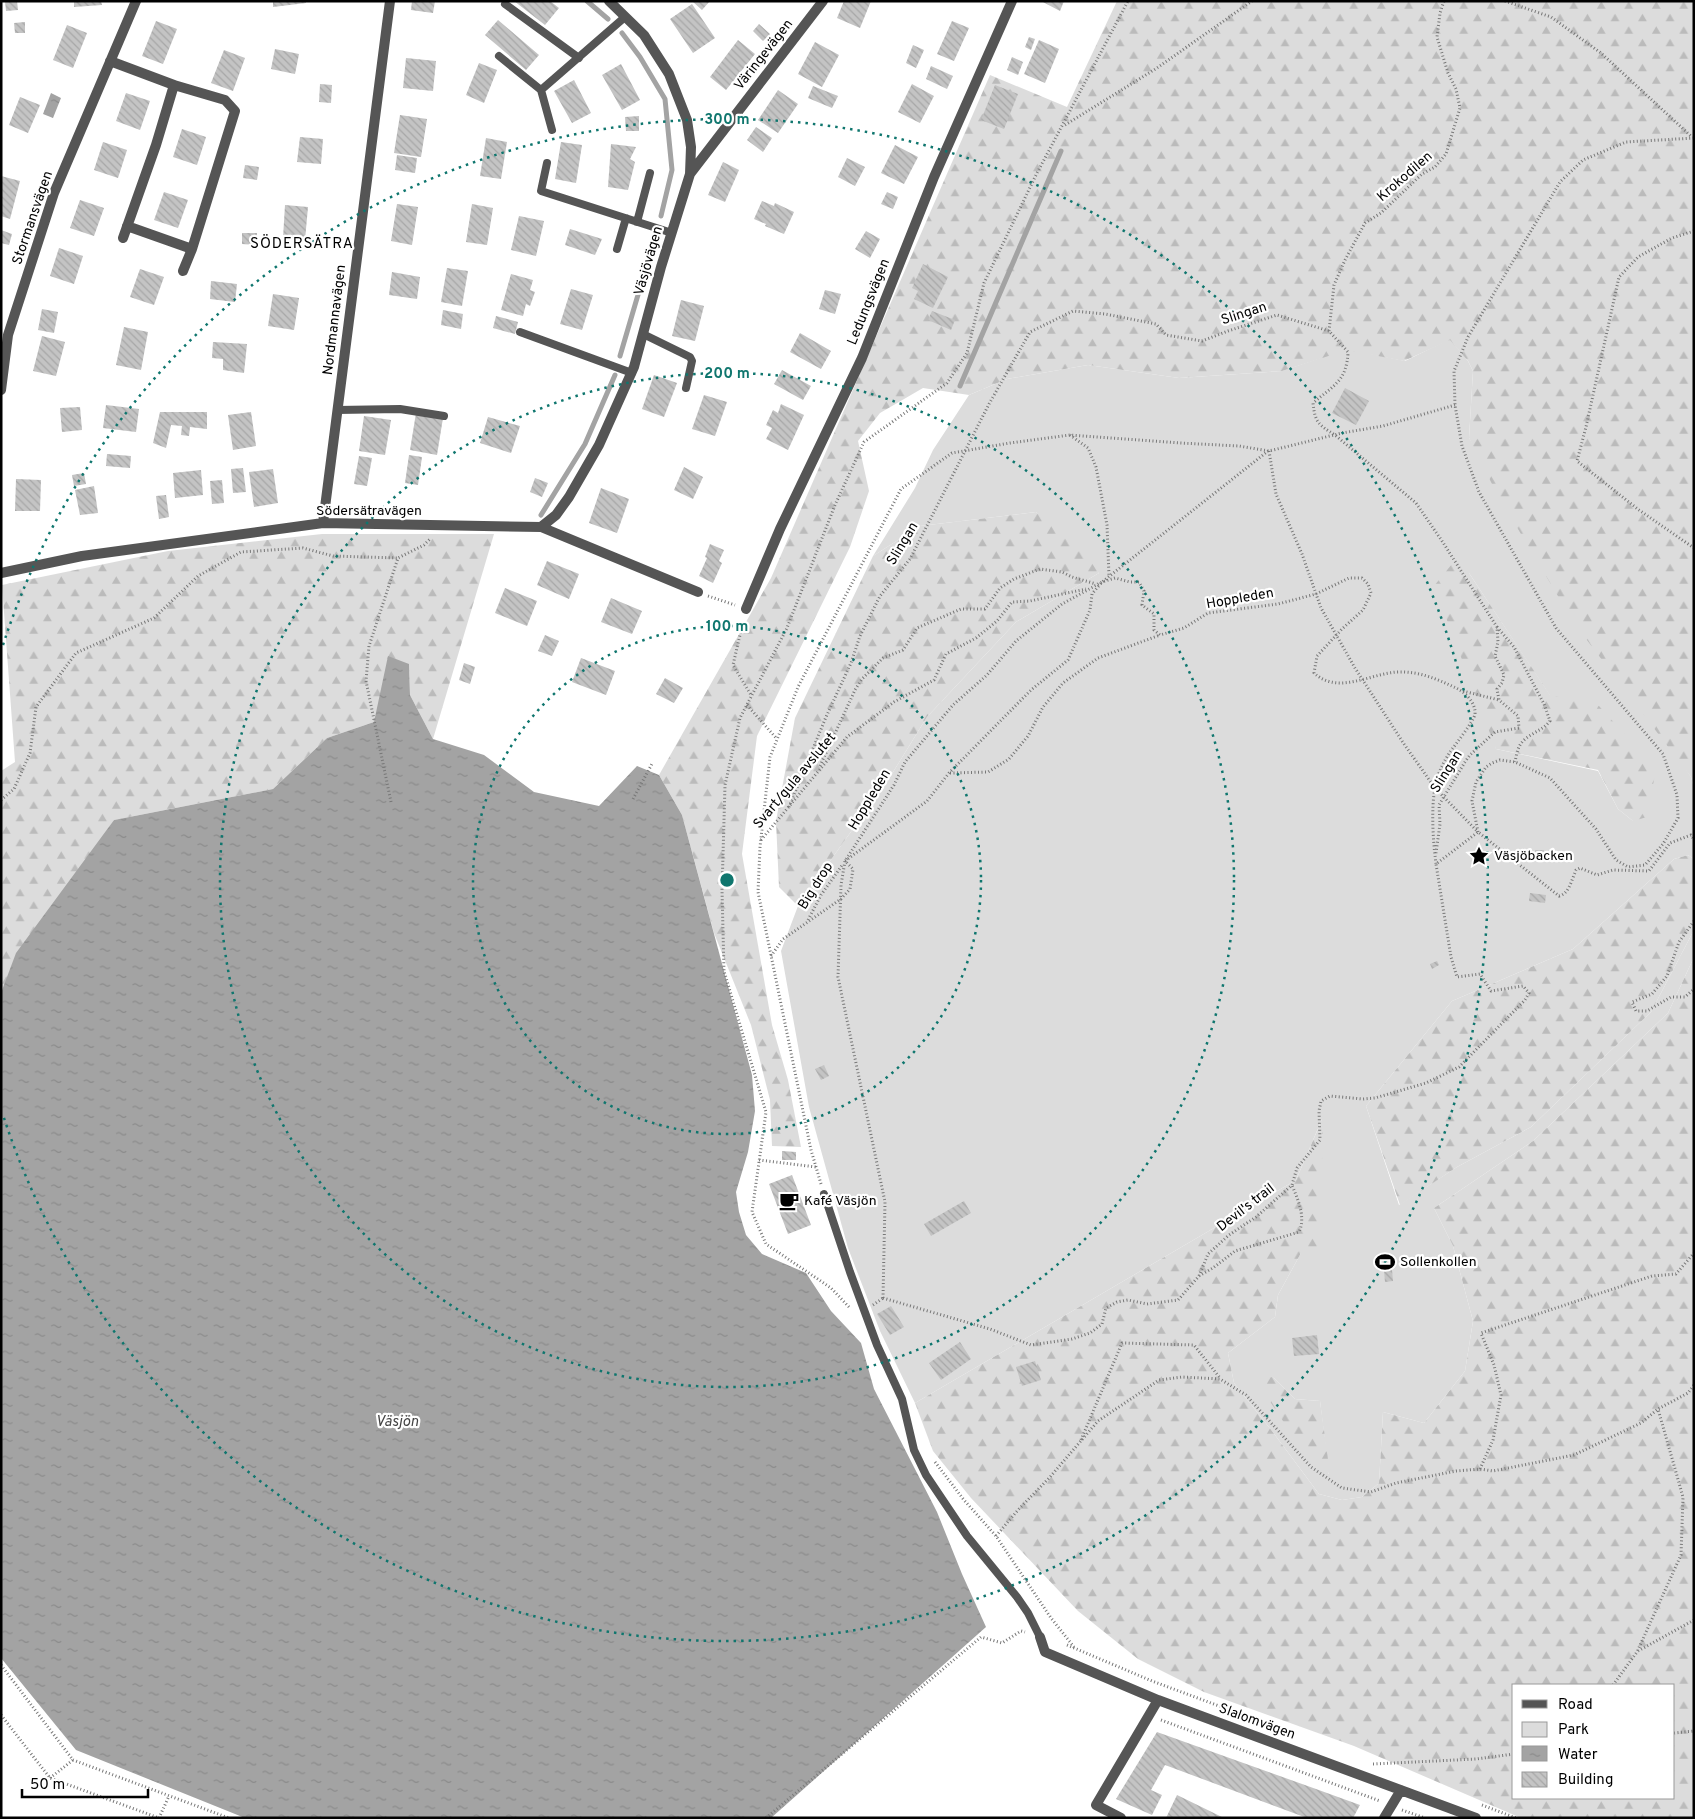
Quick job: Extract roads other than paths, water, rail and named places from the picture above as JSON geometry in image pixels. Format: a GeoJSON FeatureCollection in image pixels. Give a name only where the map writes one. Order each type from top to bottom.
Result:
{"type":"FeatureCollection","features":[{"type":"Feature","properties":{"kind":"street","name":"Stormansvägen"},"geometry":{"type":"LineString","coordinates":[[1,390],[8,335],[54,193],[136,1]]}},
{"type":"Feature","properties":{"kind":"street","name":"Nordmannavägen"},"geometry":{"type":"LineString","coordinates":[[323,523],[390,1]]}},
{"type":"Feature","properties":{"kind":"street","name":"Väsjövägen"},"geometry":{"type":"LineString","coordinates":[[541,528],[556,515],[569,497],[599,445],[632,373],[690,174],[691,147],[686,120],[669,74],[644,35],[609,1]]}},
{"type":"Feature","properties":{"kind":"street","name":"Väringevägen"},"geometry":{"type":"LineString","coordinates":[[690,174],[823,1]]}},
{"type":"Feature","properties":{"kind":"street","name":"Ledungsvägen"},"geometry":{"type":"LineString","coordinates":[[746,609],[780,529],[862,358],[934,177],[1012,1]]}},
{"type":"Feature","properties":{"kind":"street"},"geometry":{"type":"LineString","coordinates":[[110,61],[174,85],[225,100],[235,111],[192,249],[183,271]]}},
{"type":"Feature","properties":{"kind":"street"},"geometry":{"type":"LineString","coordinates":[[123,238],[156,145],[174,85]]}},
{"type":"Feature","properties":{"kind":"street"},"geometry":{"type":"LineString","coordinates":[[127,226],[192,249]]}},
{"type":"Feature","properties":{"kind":"street","name":"Södersätravägen"},"geometry":{"type":"LineString","coordinates":[[1,573],[82,556],[323,523],[444,525],[541,528],[698,592]]}},
{"type":"Feature","properties":{"kind":"street","name":"Slalomvägen"},"geometry":{"type":"LineString","coordinates":[[1040,1636],[1045,1652],[1158,1700],[1476,1818]]}},
{"type":"Feature","properties":{"kind":"street"},"geometry":{"type":"LineString","coordinates":[[1121,1818],[1096,1805],[1158,1700]]}},
{"type":"Feature","properties":{"kind":"street"},"geometry":{"type":"LineString","coordinates":[[1384,1818],[1401,1790]]}},
{"type":"Feature","properties":{"kind":"lane"},"geometry":{"type":"LineString","coordinates":[[505,4],[579,58]]}},
{"type":"Feature","properties":{"kind":"lane"},"geometry":{"type":"LineString","coordinates":[[541,90],[625,17]]}},
{"type":"Feature","properties":{"kind":"lane"},"geometry":{"type":"LineString","coordinates":[[498,56],[541,90],[552,130]]}},
{"type":"Feature","properties":{"kind":"lane"},"geometry":{"type":"LineString","coordinates":[[547,163],[541,191],[672,233]]}},
{"type":"Feature","properties":{"kind":"lane"},"geometry":{"type":"LineString","coordinates":[[637,222],[650,173]]}},
{"type":"Feature","properties":{"kind":"lane"},"geometry":{"type":"LineString","coordinates":[[617,249],[626,218]]}},
{"type":"Feature","properties":{"kind":"lane"},"geometry":{"type":"LineString","coordinates":[[520,332],[632,373]]}},
{"type":"Feature","properties":{"kind":"lane"},"geometry":{"type":"LineString","coordinates":[[643,334],[690,357],[692,361],[686,388]]}},
{"type":"Feature","properties":{"kind":"lane"},"geometry":{"type":"LineString","coordinates":[[337,410],[400,409],[444,416]]}},
{"type":"Feature","properties":{"kind":"lane"},"geometry":{"type":"LineString","coordinates":[[824,1194],[877,1345],[902,1399],[914,1450],[926,1475],[967,1536],[1022,1605],[1040,1636]]}},
{"type":"Feature","properties":{"kind":"water"},"geometry":{"type":"Polygon","coordinates":[[[51,93],[61,98],[53,118],[43,114],[51,93]]]}},
{"type":"Feature","properties":{"kind":"water","name":"Väsjön"},"geometry":{"type":"Polygon","coordinates":[[[388,656],[409,664],[410,695],[433,739],[484,755],[534,792],[599,806],[637,766],[659,775],[682,815],[752,1075],[755,1111],[748,1152],[736,1192],[739,1212],[746,1235],[762,1254],[806,1273],[831,1311],[861,1343],[874,1389],[937,1512],[986,1627],[771,1818],[245,1818],[76,1750],[1,1658],[1,993],[16,953],[114,820],[273,789],[327,738],[374,722],[388,656]]]}},
{"type":"Feature","properties":{"kind":"waterway"},"geometry":{"type":"LineString","coordinates":[[587,1],[608,19]]}},
{"type":"Feature","properties":{"kind":"waterway"},"geometry":{"type":"LineString","coordinates":[[622,33],[640,57],[665,99],[672,170],[661,216]]}},
{"type":"Feature","properties":{"kind":"waterway"},"geometry":{"type":"LineString","coordinates":[[960,386],[1061,151]]}},
{"type":"Feature","properties":{"kind":"waterway"},"geometry":{"type":"LineString","coordinates":[[620,356],[655,237]]}},
{"type":"Feature","properties":{"kind":"waterway"},"geometry":{"type":"LineString","coordinates":[[541,515],[585,444],[615,375]]}},
{"type":"Feature","properties":{"kind":"place","name":"Väsjöbacken"},"geometry":{"type":"Point","coordinates":[1479,856]}},
{"type":"Feature","properties":{"kind":"place","name":"Kafé Väsjön"},"geometry":{"type":"Point","coordinates":[789,1201]}},
{"type":"Feature","properties":{"kind":"place","name":"Sollenkollen"},"geometry":{"type":"Point","coordinates":[1385,1262]}},
{"type":"Feature","properties":{"kind":"district","name":"SÖDERSÄTRA"},"geometry":{"type":"Point","coordinates":[302,244]}}]}
